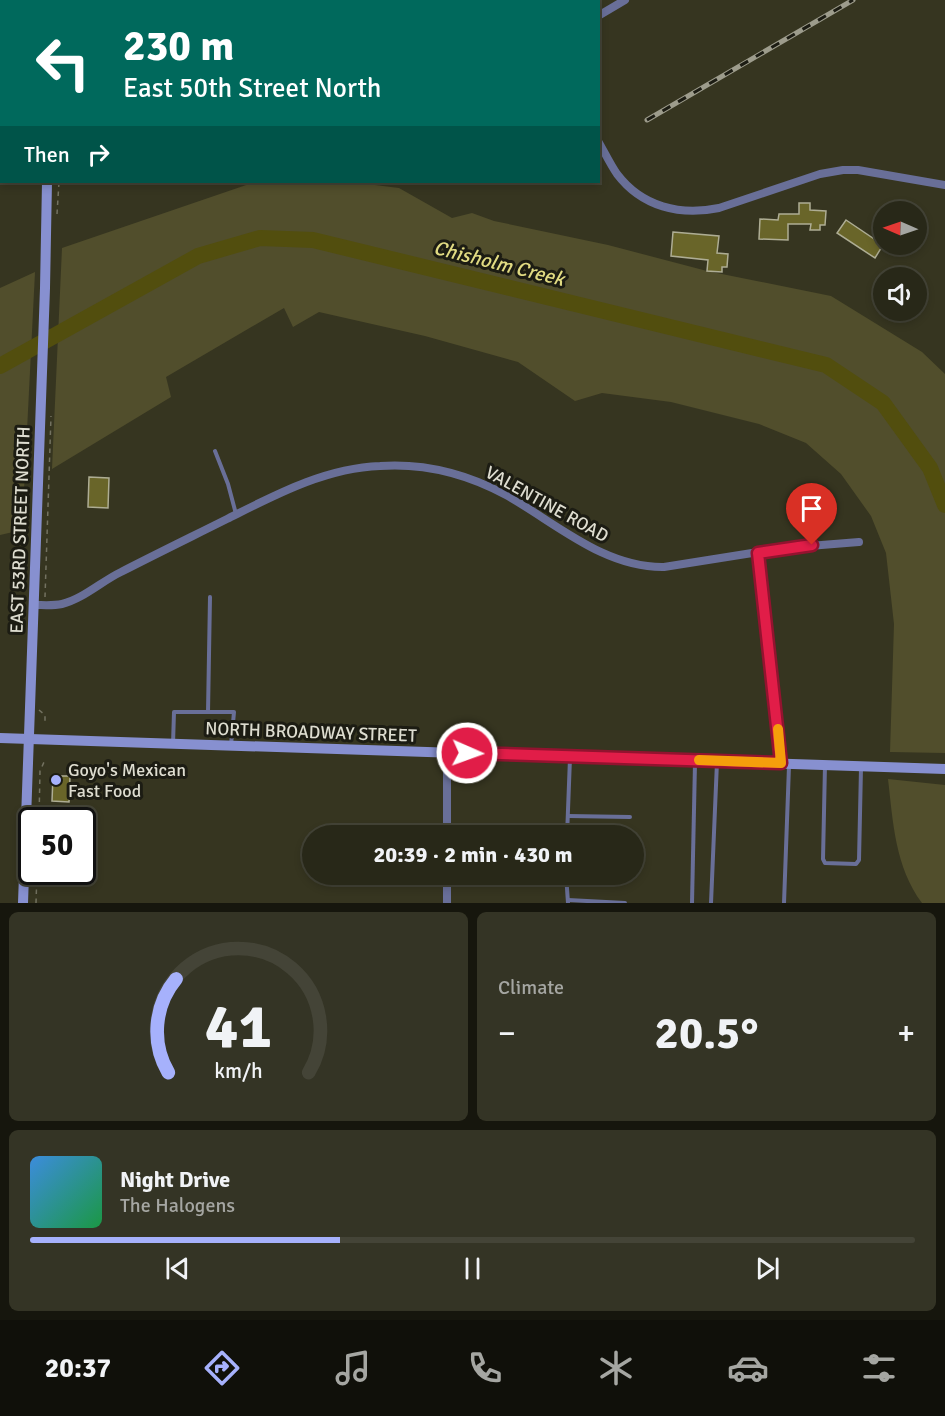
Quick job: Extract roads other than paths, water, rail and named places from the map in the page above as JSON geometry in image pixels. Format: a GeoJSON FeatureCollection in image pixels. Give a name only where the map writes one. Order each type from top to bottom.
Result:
{"type":"FeatureCollection","features":[{"type":"Feature","properties":{"kind":"main road","name":"EAST 53RD STREET NORTH"},"geometry":{"type":"LineString","coordinates":[[23,903],[29,739],[39,605],[47,183]]}},
{"type":"Feature","properties":{"kind":"main road","name":"NORTH BROADWAY STREET"},"geometry":{"type":"LineString","coordinates":[[0,738],[945,769]]}},
{"type":"Feature","properties":{"kind":"street"},"geometry":{"type":"LineString","coordinates":[[600,15],[625,0]]}},
{"type":"Feature","properties":{"kind":"street"},"geometry":{"type":"LineString","coordinates":[[600,145],[616,173],[626,184],[650,202],[675,210],[697,211],[719,208],[820,174],[843,170],[858,170],[945,185]]}},
{"type":"Feature","properties":{"kind":"street","name":"VALENTINE ROAD"},"geometry":{"type":"LineString","coordinates":[[39,605],[60,605],[71,601],[116,574],[289,488],[342,472],[380,465],[445,471],[485,485],[605,554],[626,563],[664,567],[812,545],[859,542]]}},
{"type":"Feature","properties":{"kind":"street"},"geometry":{"type":"LineString","coordinates":[[758,553],[785,763]]}},
{"type":"Feature","properties":{"kind":"street"},"geometry":{"type":"LineString","coordinates":[[447,752],[447,825]]}},
{"type":"Feature","properties":{"kind":"street"},"geometry":{"type":"LineString","coordinates":[[447,885],[447,903]]}},
{"type":"Feature","properties":{"kind":"lane"},"geometry":{"type":"LineString","coordinates":[[215,450],[236,514]]}},
{"type":"Feature","properties":{"kind":"lane"},"geometry":{"type":"LineString","coordinates":[[208,712],[210,597]]}},
{"type":"Feature","properties":{"kind":"lane"},"geometry":{"type":"LineString","coordinates":[[172,744],[174,712],[234,712],[231,746]]}},
{"type":"Feature","properties":{"kind":"lane"},"geometry":{"type":"LineString","coordinates":[[568,825],[570,757]]}},
{"type":"Feature","properties":{"kind":"lane"},"geometry":{"type":"LineString","coordinates":[[692,903],[695,760]]}},
{"type":"Feature","properties":{"kind":"lane"},"geometry":{"type":"LineString","coordinates":[[711,903],[717,761]]}},
{"type":"Feature","properties":{"kind":"lane"},"geometry":{"type":"LineString","coordinates":[[784,903],[785,763]]}},
{"type":"Feature","properties":{"kind":"lane"},"geometry":{"type":"LineString","coordinates":[[825,764],[823,859],[825,863],[836,864],[856,864],[859,860],[861,766]]}},
{"type":"Feature","properties":{"kind":"lane"},"geometry":{"type":"LineString","coordinates":[[568,816],[630,817]]}},
{"type":"Feature","properties":{"kind":"lane"},"geometry":{"type":"LineString","coordinates":[[567,885],[568,901],[625,903]]}},
{"type":"Feature","properties":{"kind":"waterway","name":"Chisholm Creek"},"geometry":{"type":"LineString","coordinates":[[0,366],[198,256],[260,238],[313,240],[826,365],[883,403],[930,468],[945,505]]}},
{"type":"Feature","properties":{"kind":"railway"},"geometry":{"type":"LineString","coordinates":[[647,120],[853,0]]}},
{"type":"Feature","properties":{"kind":"place","name":"Goyo's Mexican Fast Food"},"geometry":{"type":"Point","coordinates":[56,780]}}]}
